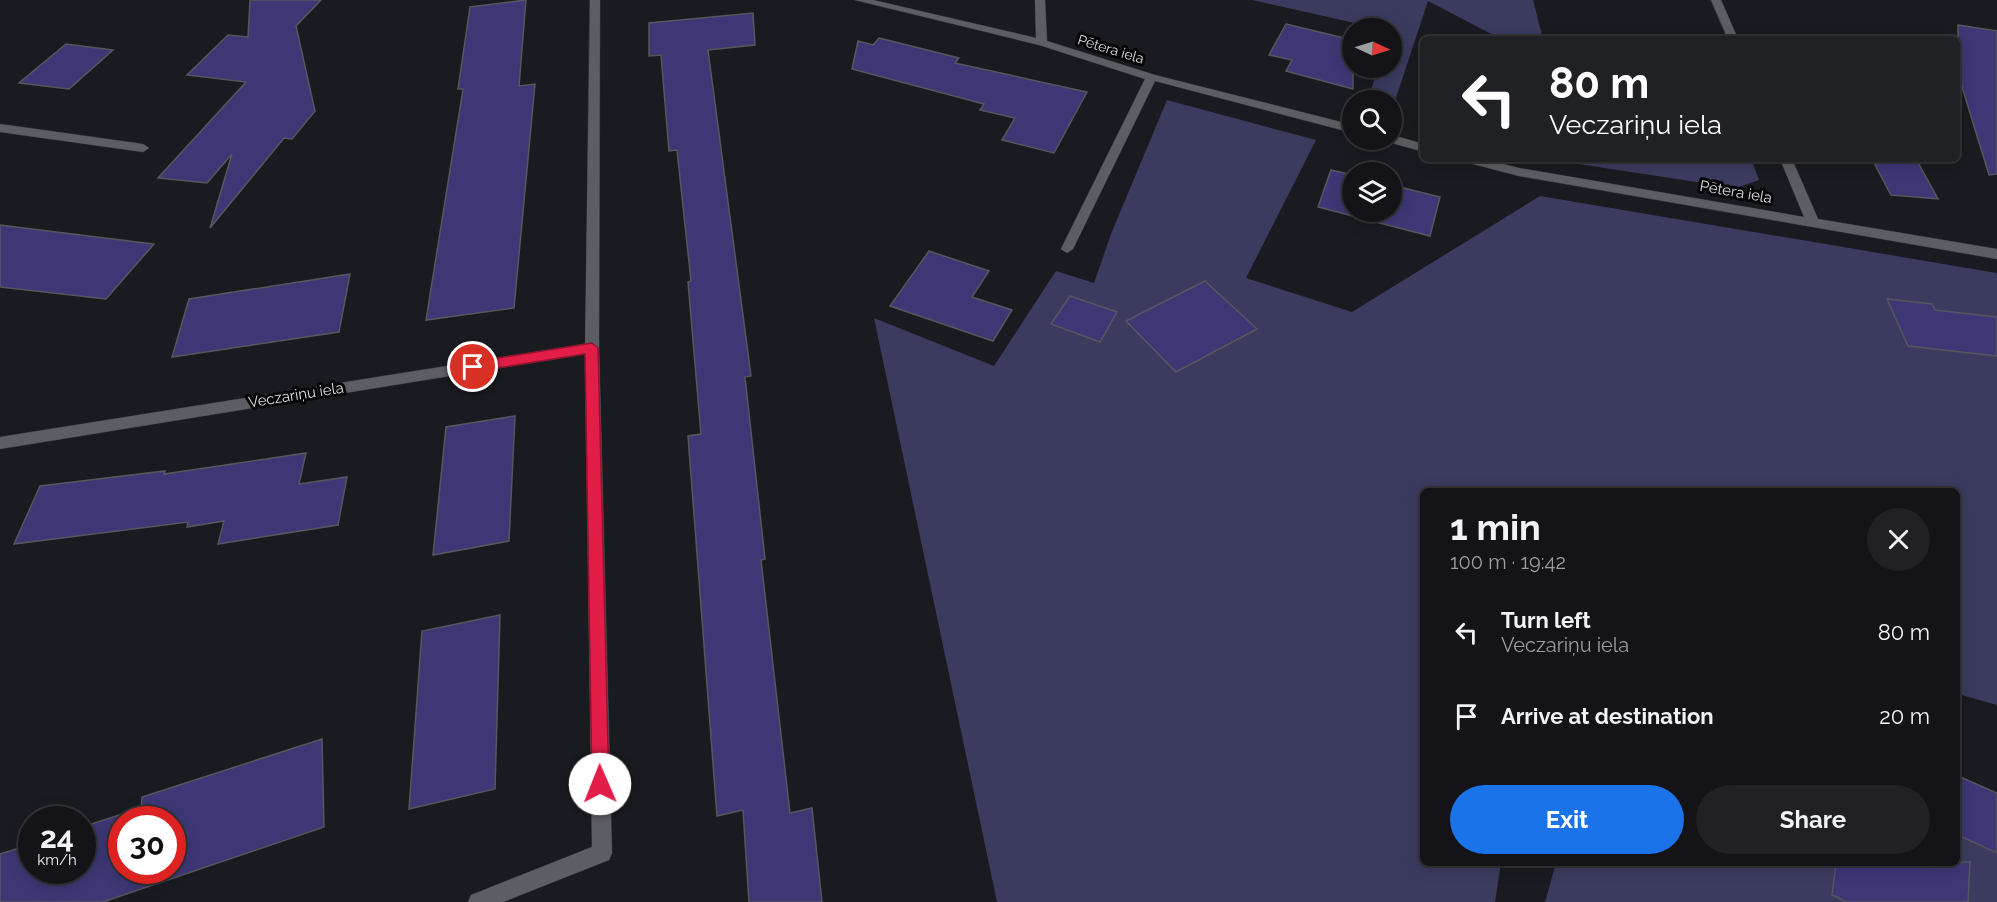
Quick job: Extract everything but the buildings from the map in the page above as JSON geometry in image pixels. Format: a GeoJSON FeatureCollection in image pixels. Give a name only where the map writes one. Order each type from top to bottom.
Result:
{"type":"FeatureCollection","features":[{"type":"Feature","properties":{"kind":"street"},"geometry":{"type":"LineString","coordinates":[[478,902],[602,853],[592,348],[595,0]]}},
{"type":"Feature","properties":{"kind":"street","name":"Pētera iela"},"geometry":{"type":"LineString","coordinates":[[860,0],[1042,43],[1151,77],[1342,126]]}},
{"type":"Feature","properties":{"kind":"street"},"geometry":{"type":"LineString","coordinates":[[1040,0],[1042,43]]}},
{"type":"Feature","properties":{"kind":"street"},"geometry":{"type":"LineString","coordinates":[[1716,0],[1732,36]]}},
{"type":"Feature","properties":{"kind":"street"},"geometry":{"type":"LineString","coordinates":[[1067,249],[1151,77]]}},
{"type":"Feature","properties":{"kind":"street"},"geometry":{"type":"LineString","coordinates":[[0,128],[143,148]]}},
{"type":"Feature","properties":{"kind":"street"},"geometry":{"type":"LineString","coordinates":[[1402,142],[1420,147]]}},
{"type":"Feature","properties":{"kind":"street","name":"Pētera iela"},"geometry":{"type":"LineString","coordinates":[[1481,162],[1519,172],[1997,254]]}},
{"type":"Feature","properties":{"kind":"street"},"geometry":{"type":"LineString","coordinates":[[1786,162],[1813,222]]}},
{"type":"Feature","properties":{"kind":"street","name":"Veczariņu iela"},"geometry":{"type":"LineString","coordinates":[[0,443],[592,348]]}},
{"type":"Feature","properties":{"kind":"shaded area"},"geometry":{"type":"Polygon","coordinates":[[[1252,0],[1533,0],[1542,36],[1495,36],[1428,1],[1399,90],[1371,90],[1375,78],[1402,78],[1402,18],[1342,18],[1342,20],[1252,0]]]}},
{"type":"Feature","properties":{"kind":"shaded area"},"geometry":{"type":"Polygon","coordinates":[[[1167,100],[1316,140],[1246,278],[1352,312],[1540,196],[1997,273],[1997,705],[1960,695],[1960,488],[1420,488],[1420,866],[1501,866],[1495,902],[997,902],[874,318],[994,366],[1056,271],[1094,283],[1111,234],[1167,100]]]}},
{"type":"Feature","properties":{"kind":"shaded area"},"geometry":{"type":"Polygon","coordinates":[[[1752,162],[1759,180],[1736,188],[1572,163],[1752,162]]]}},
{"type":"Feature","properties":{"kind":"shaded area"},"geometry":{"type":"Polygon","coordinates":[[[1960,836],[1997,853],[1997,902],[1545,902],[1555,866],[1960,866],[1960,836]]]}},
{"type":"Feature","properties":{"kind":"route"},"geometry":{"type":"LineString","coordinates":[[473,367],[592,348],[600,784]]}}]}
